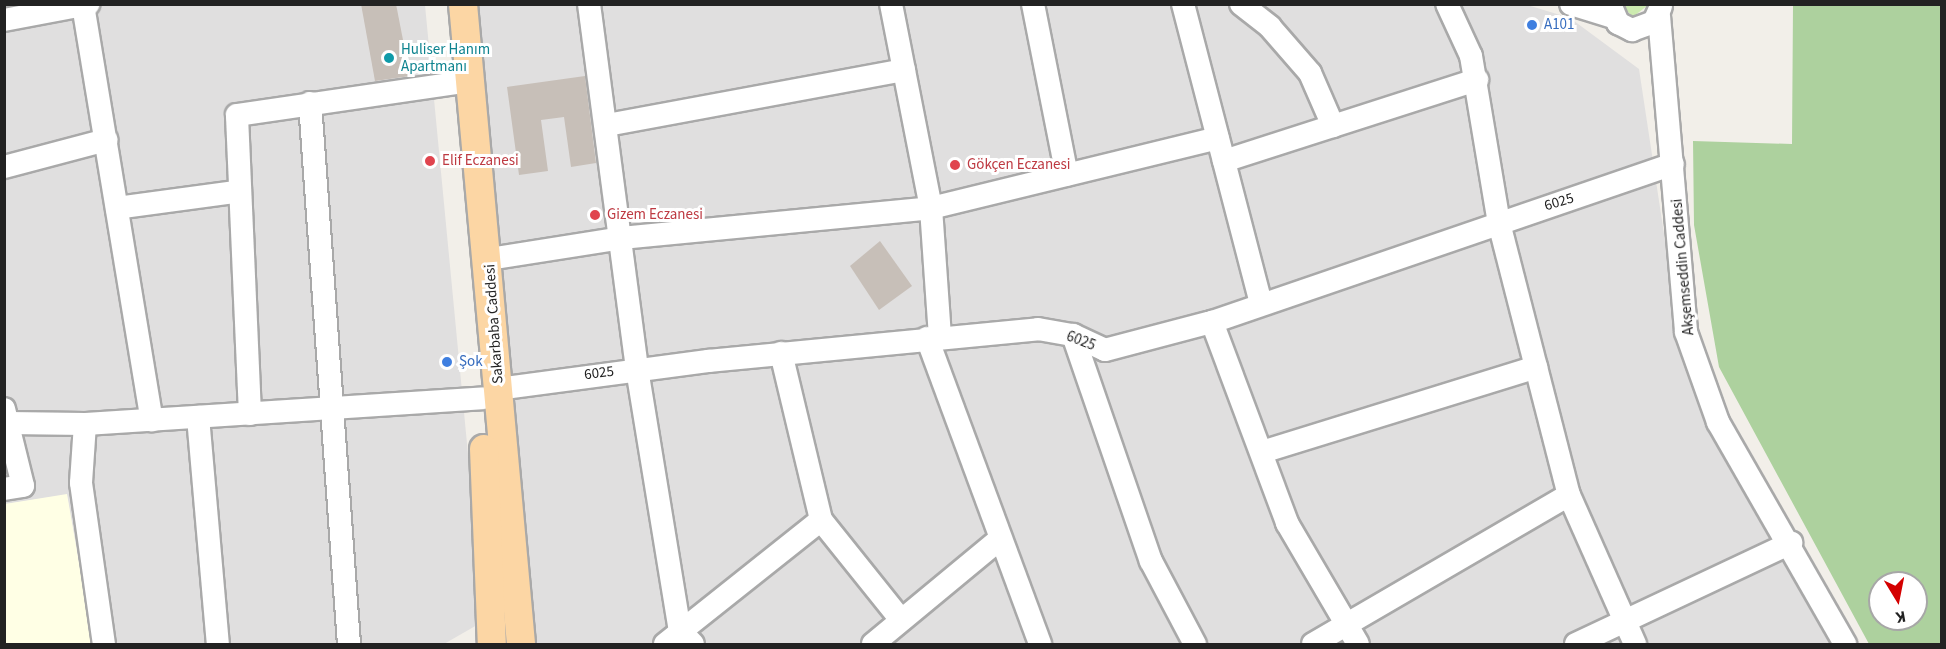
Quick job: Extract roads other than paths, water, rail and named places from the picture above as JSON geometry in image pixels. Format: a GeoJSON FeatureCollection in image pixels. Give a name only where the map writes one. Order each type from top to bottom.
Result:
{"type":"FeatureCollection","features":[{"type":"Feature","properties":{"kind":"main road","name":"Sakarbaba Caddesi"},"geometry":{"type":"LineString","coordinates":[[446,4],[521,645]]}},
{"type":"Feature","properties":{"kind":"main road","name":"Sakarbaba Caddesi"},"geometry":{"type":"LineString","coordinates":[[463,4],[489,259],[492,645]]}},
{"type":"Feature","properties":{"kind":"main road"},"geometry":{"type":"LineString","coordinates":[[476,645],[492,598]]}},
{"type":"Feature","properties":{"kind":"street"},"geometry":{"type":"LineString","coordinates":[[589,4],[607,125],[637,369],[679,640]]}},
{"type":"Feature","properties":{"kind":"street"},"geometry":{"type":"LineString","coordinates":[[891,4],[931,208],[933,337],[1000,539],[1040,645]]}},
{"type":"Feature","properties":{"kind":"street"},"geometry":{"type":"LineString","coordinates":[[1033,4],[1067,175]]}},
{"type":"Feature","properties":{"kind":"street"},"geometry":{"type":"LineString","coordinates":[[1183,4],[1261,303]]}},
{"type":"Feature","properties":{"kind":"street"},"geometry":{"type":"LineString","coordinates":[[1241,4],[1270,27],[1310,73],[1333,126]]}},
{"type":"Feature","properties":{"kind":"street"},"geometry":{"type":"LineString","coordinates":[[1447,4],[1477,80],[1499,223],[1569,495],[1635,645]]}},
{"type":"Feature","properties":{"kind":"street"},"geometry":{"type":"LineString","coordinates":[[1571,4],[1611,11],[1632,30],[1661,68]]}},
{"type":"Feature","properties":{"kind":"street"},"geometry":{"type":"LineString","coordinates":[[4,20],[86,5],[152,420]]}},
{"type":"Feature","properties":{"kind":"street"},"geometry":{"type":"LineString","coordinates":[[1632,30],[1648,27],[1660,10]]}},
{"type":"Feature","properties":{"kind":"street","name":"Akşemseddin Caddesi"},"geometry":{"type":"LineString","coordinates":[[1660,10],[1661,68],[1673,164],[1686,332],[1718,422],[1791,543],[1841,643]]}},
{"type":"Feature","properties":{"kind":"street"},"geometry":{"type":"LineString","coordinates":[[607,125],[904,70]]}},
{"type":"Feature","properties":{"kind":"street"},"geometry":{"type":"LineString","coordinates":[[1224,161],[1477,80]]}},
{"type":"Feature","properties":{"kind":"street"},"geometry":{"type":"LineString","coordinates":[[250,414],[236,192],[237,115],[457,83]]}},
{"type":"Feature","properties":{"kind":"street"},"geometry":{"type":"LineString","coordinates":[[310,103],[349,645]]}},
{"type":"Feature","properties":{"kind":"street"},"geometry":{"type":"LineString","coordinates":[[489,259],[621,238],[931,208],[1218,138]]}},
{"type":"Feature","properties":{"kind":"street"},"geometry":{"type":"LineString","coordinates":[[4,167],[106,140]]}},
{"type":"Feature","properties":{"kind":"street","name":"6025"},"geometry":{"type":"LineString","coordinates":[[6,416],[86,424],[331,408],[490,393],[637,369],[933,337],[1038,329],[1074,335],[1105,350],[1212,322],[1261,303],[1673,164]]}},
{"type":"Feature","properties":{"kind":"street"},"geometry":{"type":"LineString","coordinates":[[117,208],[236,192]]}},
{"type":"Feature","properties":{"kind":"street"},"geometry":{"type":"LineString","coordinates":[[1212,322],[1287,523],[1351,635]]}},
{"type":"Feature","properties":{"kind":"street"},"geometry":{"type":"LineString","coordinates":[[1074,335],[1151,561],[1195,645]]}},
{"type":"Feature","properties":{"kind":"street"},"geometry":{"type":"LineString","coordinates":[[781,353],[821,520],[901,620]]}},
{"type":"Feature","properties":{"kind":"street"},"geometry":{"type":"LineString","coordinates":[[1262,452],[1536,367]]}},
{"type":"Feature","properties":{"kind":"street"},"geometry":{"type":"LineString","coordinates":[[4,489],[23,486],[6,416]]}},
{"type":"Feature","properties":{"kind":"street"},"geometry":{"type":"LineString","coordinates":[[198,417],[218,645]]}},
{"type":"Feature","properties":{"kind":"street"},"geometry":{"type":"LineString","coordinates":[[86,424],[81,483],[104,645]]}},
{"type":"Feature","properties":{"kind":"street"},"geometry":{"type":"LineString","coordinates":[[1313,645],[1351,635],[1569,495]]}},
{"type":"Feature","properties":{"kind":"street"},"geometry":{"type":"LineString","coordinates":[[679,640],[821,520]]}},
{"type":"Feature","properties":{"kind":"street"},"geometry":{"type":"LineString","coordinates":[[873,645],[1000,539]]}},
{"type":"Feature","properties":{"kind":"street"},"geometry":{"type":"LineString","coordinates":[[1576,645],[1791,543]]}},
{"type":"Feature","properties":{"kind":"place","name":"A101"},"geometry":{"type":"Point","coordinates":[1532,25]}},
{"type":"Feature","properties":{"kind":"place","name":"Huliser Hanım Apartmanı"},"geometry":{"type":"Point","coordinates":[389,58]}},
{"type":"Feature","properties":{"kind":"place","name":"Elif Eczanesi"},"geometry":{"type":"Point","coordinates":[430,161]}},
{"type":"Feature","properties":{"kind":"place","name":"Gökçen Eczanesi"},"geometry":{"type":"Point","coordinates":[955,165]}},
{"type":"Feature","properties":{"kind":"place","name":"Gizem Eczanesi"},"geometry":{"type":"Point","coordinates":[595,215]}},
{"type":"Feature","properties":{"kind":"place","name":"Şok"},"geometry":{"type":"Point","coordinates":[447,362]}}]}
